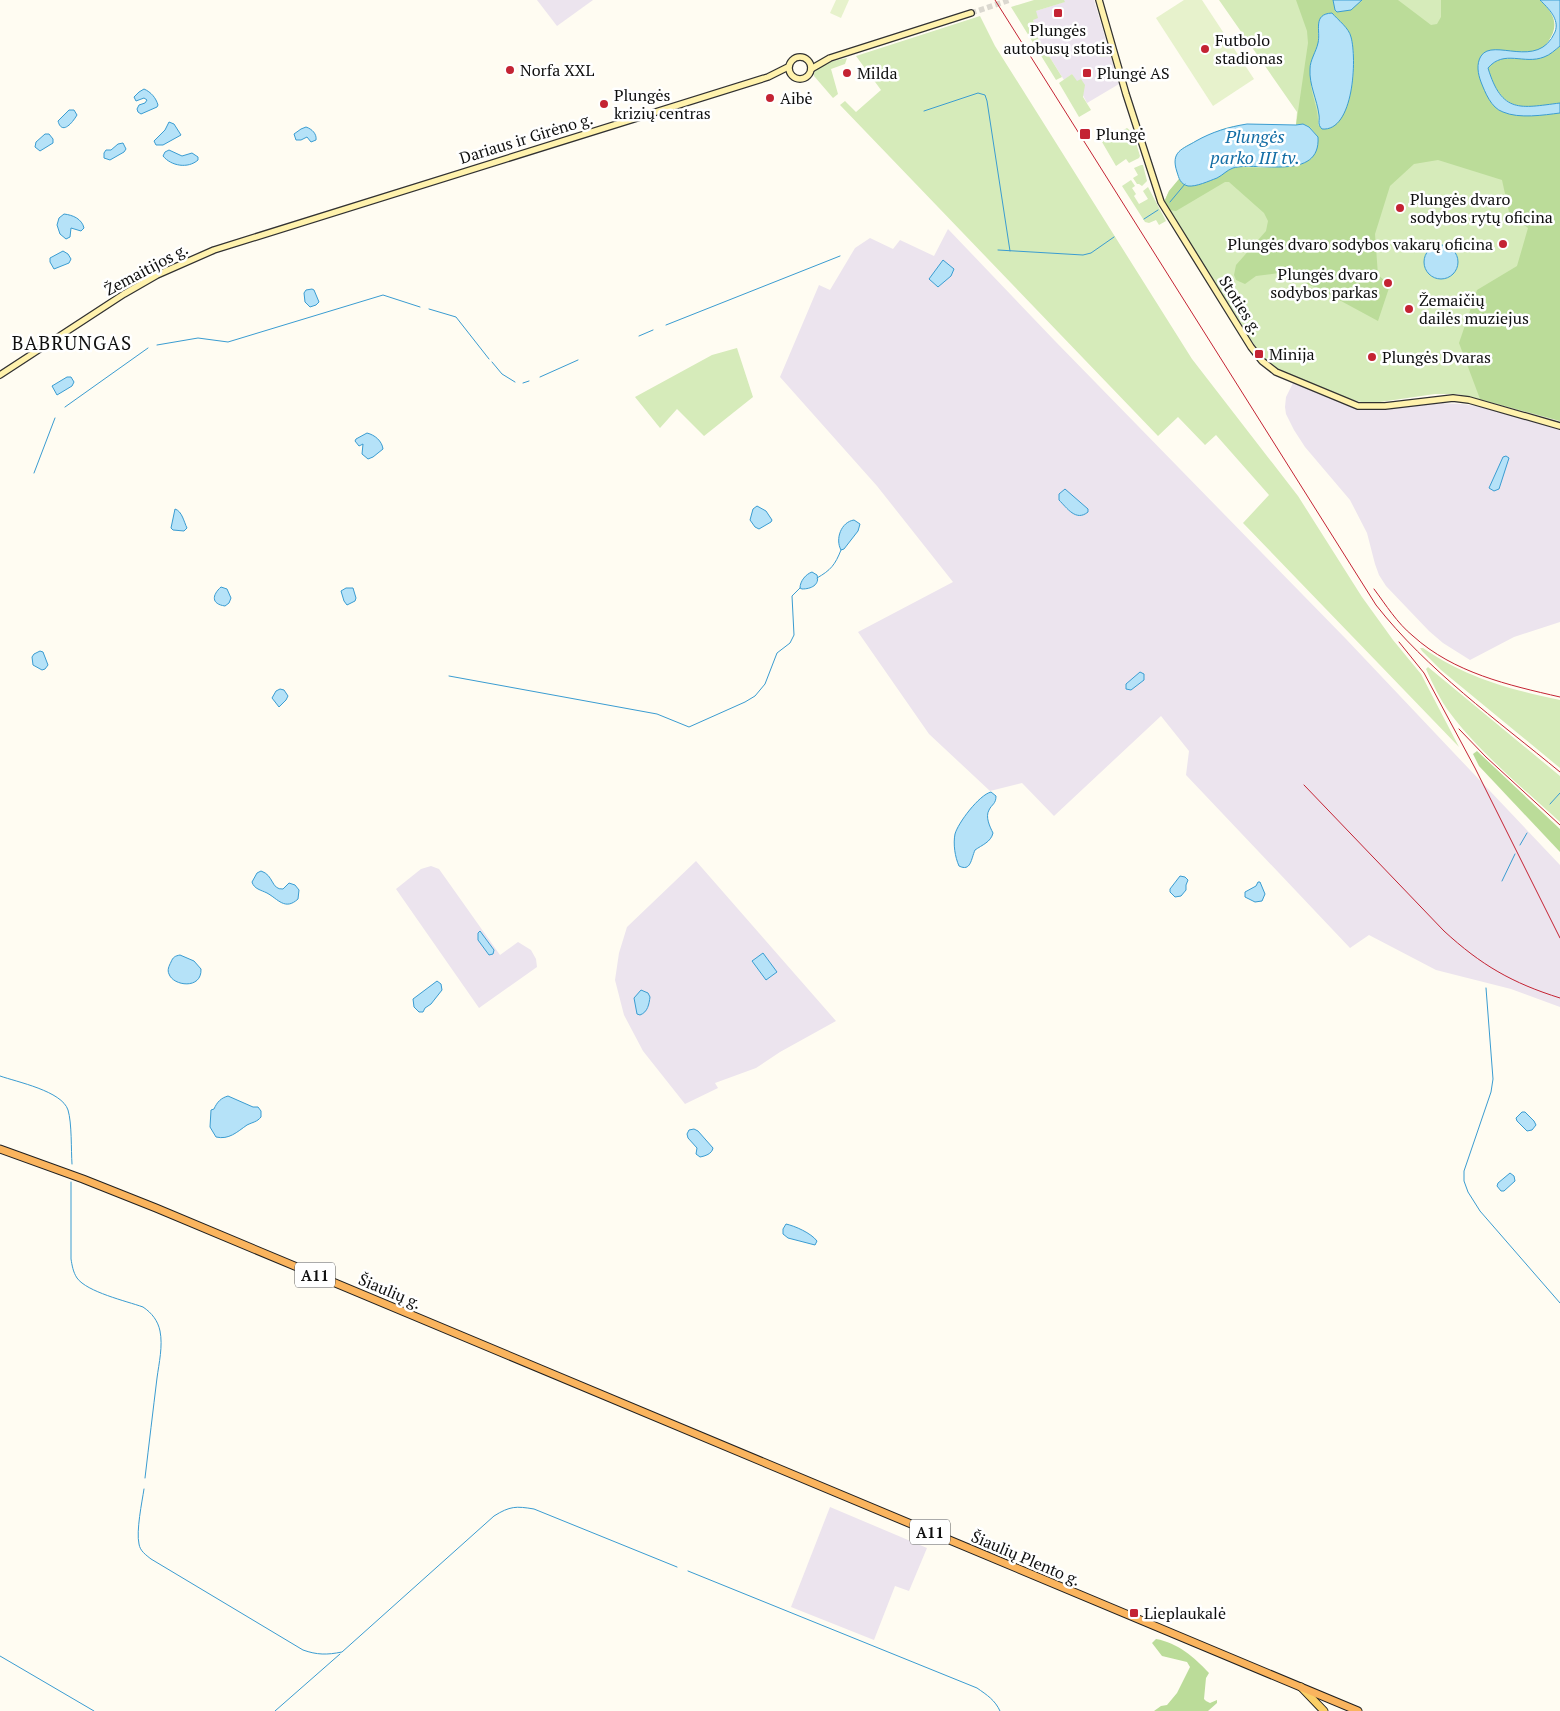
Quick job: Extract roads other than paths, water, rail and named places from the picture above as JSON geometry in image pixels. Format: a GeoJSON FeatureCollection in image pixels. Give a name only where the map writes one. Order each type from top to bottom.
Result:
{"type":"FeatureCollection","features":[{"type":"Feature","properties":{"kind":"highway","name":"Šiaulių g."},"geometry":{"type":"LineString","coordinates":[[0,1148],[156,1208],[629,1406]]}},
{"type":"Feature","properties":{"kind":"highway","name":"Šiaulių Plento g."},"geometry":{"type":"LineString","coordinates":[[629,1406],[1300,1687],[1347,1709],[1357,1711]]}},
{"type":"Feature","properties":{"kind":"main road","name":"Stoties g."},"geometry":{"type":"LineString","coordinates":[[1099,0],[1160,202],[1251,347],[1267,366],[1282,375],[1358,406],[1385,406],[1453,398],[1469,400],[1560,426]]}},
{"type":"Feature","properties":{"kind":"main road","name":"Dariaus ir Girėno g."},"geometry":{"type":"LineString","coordinates":[[319,217],[770,77],[791,75],[796,79],[803,79],[811,69],[830,58],[971,13]]}},
{"type":"Feature","properties":{"kind":"main road","name":"Dariaus ir Girėno g."},"geometry":{"type":"LineString","coordinates":[[770,77],[788,67],[796,57],[802,56],[808,60],[830,58]]}},
{"type":"Feature","properties":{"kind":"main road"},"geometry":{"type":"LineString","coordinates":[[808,60],[811,69]]}},
{"type":"Feature","properties":{"kind":"main road"},"geometry":{"type":"LineString","coordinates":[[788,67],[791,75]]}},
{"type":"Feature","properties":{"kind":"main road","name":"Žemaitijos g."},"geometry":{"type":"LineString","coordinates":[[0,375],[124,294],[157,276],[214,250],[319,217]]}},
{"type":"Feature","properties":{"kind":"main road"},"geometry":{"type":"LineString","coordinates":[[1300,1687],[1324,1711]]}},
{"type":"Feature","properties":{"kind":"water"},"geometry":{"type":"Polygon","coordinates":[[[1333,0],[1362,0],[1351,10],[1337,12],[1333,0]]]}},
{"type":"Feature","properties":{"kind":"water"},"geometry":{"type":"Polygon","coordinates":[[[1540,0],[1560,0],[1560,46],[1544,57],[1537,59],[1501,59],[1494,62],[1488,68],[1493,83],[1506,101],[1514,105],[1523,106],[1560,103],[1560,113],[1532,116],[1509,114],[1495,107],[1489,99],[1480,79],[1478,62],[1487,51],[1527,52],[1538,50],[1547,43],[1555,32],[1556,23],[1555,18],[1540,0]]]}},
{"type":"Feature","properties":{"kind":"water"},"geometry":{"type":"Polygon","coordinates":[[[1332,13],[1346,27],[1351,37],[1354,61],[1353,76],[1347,107],[1341,119],[1333,127],[1322,129],[1319,124],[1310,66],[1318,43],[1320,20],[1322,16],[1332,13]]]}},
{"type":"Feature","properties":{"kind":"water"},"geometry":{"type":"Polygon","coordinates":[[[144,89],[153,96],[158,105],[141,114],[137,109],[139,105],[147,100],[144,98],[136,101],[134,97],[144,89]]]}},
{"type":"Feature","properties":{"kind":"water"},"geometry":{"type":"Polygon","coordinates":[[[69,110],[74,110],[77,115],[65,128],[58,121],[69,110]]]}},
{"type":"Feature","properties":{"kind":"water"},"geometry":{"type":"Polygon","coordinates":[[[169,122],[174,124],[181,135],[163,145],[156,145],[154,141],[165,130],[169,122]]]}},
{"type":"Feature","properties":{"kind":"water","name":"Plungės parko III tv."},"geometry":{"type":"Polygon","coordinates":[[[1247,124],[1303,124],[1309,127],[1318,137],[1316,151],[1309,160],[1299,165],[1233,168],[1217,178],[1199,185],[1188,186],[1182,182],[1178,176],[1175,159],[1182,149],[1214,132],[1247,124]]]}},
{"type":"Feature","properties":{"kind":"water"},"geometry":{"type":"Polygon","coordinates":[[[306,127],[314,132],[316,140],[311,142],[307,137],[296,140],[294,134],[306,127]]]}},
{"type":"Feature","properties":{"kind":"water"},"geometry":{"type":"Polygon","coordinates":[[[45,134],[49,134],[53,139],[53,143],[40,151],[35,147],[36,142],[45,134]]]}},
{"type":"Feature","properties":{"kind":"water"},"geometry":{"type":"Polygon","coordinates":[[[123,143],[126,149],[124,152],[110,160],[104,158],[106,150],[111,150],[118,144],[123,143]]]}},
{"type":"Feature","properties":{"kind":"water"},"geometry":{"type":"Polygon","coordinates":[[[169,150],[182,156],[192,153],[198,157],[198,160],[189,165],[175,164],[163,156],[169,150]]]}},
{"type":"Feature","properties":{"kind":"water"},"geometry":{"type":"Polygon","coordinates":[[[64,214],[77,218],[84,228],[81,231],[71,228],[70,237],[66,239],[60,234],[57,225],[59,218],[64,214]]]}},
{"type":"Feature","properties":{"kind":"water"},"geometry":{"type":"Polygon","coordinates":[[[1441,245],[1453,250],[1458,262],[1453,274],[1441,279],[1429,274],[1424,262],[1429,250],[1441,245]]]}},
{"type":"Feature","properties":{"kind":"water"},"geometry":{"type":"Polygon","coordinates":[[[63,251],[71,259],[69,263],[54,269],[50,258],[63,251]]]}},
{"type":"Feature","properties":{"kind":"water"},"geometry":{"type":"Polygon","coordinates":[[[943,260],[954,269],[951,276],[938,287],[929,279],[943,260]]]}},
{"type":"Feature","properties":{"kind":"water"},"geometry":{"type":"Polygon","coordinates":[[[312,289],[319,302],[310,307],[305,302],[304,293],[306,290],[312,289]]]}},
{"type":"Feature","properties":{"kind":"water"},"geometry":{"type":"Polygon","coordinates":[[[67,377],[71,377],[74,382],[72,386],[57,395],[52,386],[67,377]]]}},
{"type":"Feature","properties":{"kind":"water"},"geometry":{"type":"Polygon","coordinates":[[[367,433],[378,439],[383,449],[368,459],[362,454],[363,444],[359,446],[355,441],[367,433]]]}},
{"type":"Feature","properties":{"kind":"water"},"geometry":{"type":"Polygon","coordinates":[[[1503,457],[1509,458],[1499,489],[1494,491],[1489,488],[1503,457]]]}},
{"type":"Feature","properties":{"kind":"water"},"geometry":{"type":"Polygon","coordinates":[[[1065,489],[1088,509],[1088,512],[1084,515],[1076,515],[1065,507],[1059,500],[1059,494],[1065,489]]]}},
{"type":"Feature","properties":{"kind":"water"},"geometry":{"type":"Polygon","coordinates":[[[757,506],[766,511],[772,520],[759,529],[750,520],[753,509],[757,506]]]}},
{"type":"Feature","properties":{"kind":"water"},"geometry":{"type":"Polygon","coordinates":[[[175,509],[184,520],[187,528],[184,531],[171,528],[175,509]]]}},
{"type":"Feature","properties":{"kind":"water"},"geometry":{"type":"Polygon","coordinates":[[[854,520],[860,524],[858,531],[844,549],[841,550],[839,546],[840,532],[849,521],[854,520]]]}},
{"type":"Feature","properties":{"kind":"water"},"geometry":{"type":"Polygon","coordinates":[[[812,572],[818,578],[816,584],[809,588],[800,588],[804,578],[812,572]]]}},
{"type":"Feature","properties":{"kind":"water"},"geometry":{"type":"Polygon","coordinates":[[[221,587],[227,589],[231,598],[225,606],[220,605],[214,599],[221,587]]]}},
{"type":"Feature","properties":{"kind":"water"},"geometry":{"type":"Polygon","coordinates":[[[346,588],[353,588],[356,598],[355,601],[347,605],[341,591],[346,588]]]}},
{"type":"Feature","properties":{"kind":"water"},"geometry":{"type":"Polygon","coordinates":[[[40,651],[43,652],[48,665],[42,670],[33,665],[32,657],[40,651]]]}},
{"type":"Feature","properties":{"kind":"water"},"geometry":{"type":"Polygon","coordinates":[[[1140,672],[1144,674],[1144,680],[1131,690],[1126,689],[1126,684],[1140,672]]]}},
{"type":"Feature","properties":{"kind":"water"},"geometry":{"type":"Polygon","coordinates":[[[284,690],[288,696],[279,707],[272,698],[276,691],[284,690]]]}},
{"type":"Feature","properties":{"kind":"water"},"geometry":{"type":"Polygon","coordinates":[[[991,792],[996,796],[988,816],[988,822],[993,833],[992,836],[986,843],[975,850],[968,866],[959,866],[954,846],[957,829],[975,804],[991,792]]]}},
{"type":"Feature","properties":{"kind":"water"},"geometry":{"type":"Polygon","coordinates":[[[261,871],[279,889],[283,889],[289,883],[295,885],[299,890],[298,899],[285,904],[256,888],[252,882],[257,873],[261,871]]]}},
{"type":"Feature","properties":{"kind":"water"},"geometry":{"type":"Polygon","coordinates":[[[1180,876],[1188,880],[1186,890],[1181,896],[1175,897],[1170,892],[1170,889],[1180,876]]]}},
{"type":"Feature","properties":{"kind":"water"},"geometry":{"type":"Polygon","coordinates":[[[1260,882],[1265,894],[1262,901],[1255,902],[1245,897],[1245,892],[1256,886],[1260,882]]]}},
{"type":"Feature","properties":{"kind":"water"},"geometry":{"type":"Polygon","coordinates":[[[480,931],[494,950],[493,954],[489,955],[478,940],[478,933],[480,931]]]}},
{"type":"Feature","properties":{"kind":"water"},"geometry":{"type":"Polygon","coordinates":[[[763,953],[777,972],[766,980],[752,961],[763,953]]]}},
{"type":"Feature","properties":{"kind":"water"},"geometry":{"type":"Polygon","coordinates":[[[180,955],[194,961],[201,969],[200,976],[192,983],[181,983],[169,974],[168,968],[173,959],[175,956],[180,955]]]}},
{"type":"Feature","properties":{"kind":"water"},"geometry":{"type":"Polygon","coordinates":[[[437,981],[441,984],[442,990],[423,1012],[419,1012],[414,1007],[413,999],[437,981]]]}},
{"type":"Feature","properties":{"kind":"water"},"geometry":{"type":"Polygon","coordinates":[[[641,990],[648,993],[650,997],[649,1005],[643,1014],[640,1015],[637,1014],[634,998],[641,990]]]}},
{"type":"Feature","properties":{"kind":"water"},"geometry":{"type":"Polygon","coordinates":[[[228,1096],[253,1107],[258,1107],[261,1111],[261,1117],[233,1135],[221,1138],[216,1137],[210,1127],[211,1110],[214,1109],[221,1099],[228,1096]]]}},
{"type":"Feature","properties":{"kind":"water"},"geometry":{"type":"Polygon","coordinates":[[[1522,1112],[1525,1112],[1534,1121],[1536,1125],[1532,1130],[1527,1131],[1517,1121],[1516,1118],[1522,1112]]]}},
{"type":"Feature","properties":{"kind":"water"},"geometry":{"type":"Polygon","coordinates":[[[694,1129],[713,1148],[708,1154],[700,1157],[696,1154],[697,1148],[688,1138],[687,1134],[689,1130],[694,1129]]]}},
{"type":"Feature","properties":{"kind":"water"},"geometry":{"type":"Polygon","coordinates":[[[1510,1173],[1514,1176],[1515,1181],[1504,1191],[1501,1191],[1497,1186],[1498,1183],[1510,1173]]]}},
{"type":"Feature","properties":{"kind":"water"},"geometry":{"type":"Polygon","coordinates":[[[786,1224],[811,1235],[817,1241],[815,1245],[788,1238],[783,1234],[786,1224]]]}},
{"type":"Feature","properties":{"kind":"waterway"},"geometry":{"type":"LineString","coordinates":[[924,111],[978,93],[985,95],[1010,251]]}},
{"type":"Feature","properties":{"kind":"waterway"},"geometry":{"type":"LineString","coordinates":[[1170,202],[1185,184]]}},
{"type":"Feature","properties":{"kind":"waterway"},"geometry":{"type":"LineString","coordinates":[[1144,219],[1158,210]]}},
{"type":"Feature","properties":{"kind":"waterway"},"geometry":{"type":"LineString","coordinates":[[998,250],[1083,255],[1091,253],[1114,237]]}},
{"type":"Feature","properties":{"kind":"waterway"},"geometry":{"type":"LineString","coordinates":[[666,325],[840,256]]}},
{"type":"Feature","properties":{"kind":"waterway"},"geometry":{"type":"LineString","coordinates":[[157,345],[198,338],[228,342],[383,295],[420,307]]}},
{"type":"Feature","properties":{"kind":"waterway"},"geometry":{"type":"LineString","coordinates":[[429,309],[456,317],[489,359]]}},
{"type":"Feature","properties":{"kind":"waterway"},"geometry":{"type":"LineString","coordinates":[[639,336],[653,330]]}},
{"type":"Feature","properties":{"kind":"waterway"},"geometry":{"type":"LineString","coordinates":[[65,407],[148,348]]}},
{"type":"Feature","properties":{"kind":"waterway"},"geometry":{"type":"LineString","coordinates":[[540,377],[578,360]]}},
{"type":"Feature","properties":{"kind":"waterway"},"geometry":{"type":"LineString","coordinates":[[492,362],[502,374],[515,382]]}},
{"type":"Feature","properties":{"kind":"waterway"},"geometry":{"type":"LineString","coordinates":[[523,383],[529,381]]}},
{"type":"Feature","properties":{"kind":"waterway"},"geometry":{"type":"LineString","coordinates":[[34,473],[55,418]]}},
{"type":"Feature","properties":{"kind":"waterway"},"geometry":{"type":"LineString","coordinates":[[817,578],[832,567],[841,550]]}},
{"type":"Feature","properties":{"kind":"waterway"},"geometry":{"type":"LineString","coordinates":[[449,676],[657,714],[689,727],[745,702],[755,696],[765,684],[777,653],[790,643],[794,635],[792,596],[800,588]]}},
{"type":"Feature","properties":{"kind":"waterway"},"geometry":{"type":"LineString","coordinates":[[1550,804],[1560,793]]}},
{"type":"Feature","properties":{"kind":"waterway"},"geometry":{"type":"LineString","coordinates":[[1520,845],[1527,833]]}},
{"type":"Feature","properties":{"kind":"waterway"},"geometry":{"type":"LineString","coordinates":[[1502,881],[1515,854]]}},
{"type":"Feature","properties":{"kind":"waterway"},"geometry":{"type":"LineString","coordinates":[[1486,988],[1493,1079],[1491,1092],[1464,1171],[1464,1181],[1468,1192],[1480,1211],[1560,1303]]}},
{"type":"Feature","properties":{"kind":"waterway"},"geometry":{"type":"LineString","coordinates":[[0,1076],[48,1092],[64,1103],[68,1110],[70,1122],[72,1164]]}},
{"type":"Feature","properties":{"kind":"waterway"},"geometry":{"type":"LineString","coordinates":[[71,1182],[71,1259],[77,1278],[89,1288],[98,1292],[143,1307],[154,1318],[160,1331],[160,1354],[145,1478]]}},
{"type":"Feature","properties":{"kind":"waterway"},"geometry":{"type":"LineString","coordinates":[[144,1489],[138,1538],[142,1551],[145,1554],[303,1650],[318,1654],[342,1652],[494,1516],[504,1510],[518,1507],[534,1509],[677,1567]]}},
{"type":"Feature","properties":{"kind":"waterway"},"geometry":{"type":"LineString","coordinates":[[688,1571],[977,1688],[987,1695],[1000,1711]]}},
{"type":"Feature","properties":{"kind":"waterway"},"geometry":{"type":"LineString","coordinates":[[275,1711],[340,1654]]}},
{"type":"Feature","properties":{"kind":"waterway"},"geometry":{"type":"LineString","coordinates":[[0,1656],[94,1711]]}},
{"type":"Feature","properties":{"kind":"tunnel"},"geometry":{"type":"LineString","coordinates":[[971,13],[1010,0]]}},
{"type":"Feature","properties":{"kind":"railway"},"geometry":{"type":"LineString","coordinates":[[995,0],[1376,605],[1396,629],[1440,673],[1560,772]]}},
{"type":"Feature","properties":{"kind":"railway"},"geometry":{"type":"LineString","coordinates":[[1374,589],[1407,631],[1429,649],[1446,659],[1482,676],[1560,697]]}},
{"type":"Feature","properties":{"kind":"railway"},"geometry":{"type":"LineString","coordinates":[[1399,642],[1424,673],[1475,768],[1560,938]]}},
{"type":"Feature","properties":{"kind":"railway"},"geometry":{"type":"LineString","coordinates":[[1459,729],[1486,757],[1560,825]]}},
{"type":"Feature","properties":{"kind":"railway"},"geometry":{"type":"LineString","coordinates":[[1304,785],[1444,931],[1471,954],[1512,979],[1560,998]]}},
{"type":"Feature","properties":{"kind":"place","name":"Plungės autobusų stotis"},"geometry":{"type":"Point","coordinates":[1058,13]}},
{"type":"Feature","properties":{"kind":"place","name":"Futbolo stadionas"},"geometry":{"type":"Point","coordinates":[1205,49]}},
{"type":"Feature","properties":{"kind":"place","name":"Norfa XXL"},"geometry":{"type":"Point","coordinates":[510,70]}},
{"type":"Feature","properties":{"kind":"place","name":"Milda"},"geometry":{"type":"Point","coordinates":[847,73]}},
{"type":"Feature","properties":{"kind":"place","name":"Plungė AS"},"geometry":{"type":"Point","coordinates":[1087,73]}},
{"type":"Feature","properties":{"kind":"place","name":"Aibė"},"geometry":{"type":"Point","coordinates":[770,98]}},
{"type":"Feature","properties":{"kind":"place","name":"Plungės krizių centras"},"geometry":{"type":"Point","coordinates":[604,104]}},
{"type":"Feature","properties":{"kind":"place","name":"Plungė"},"geometry":{"type":"Point","coordinates":[1085,134]}},
{"type":"Feature","properties":{"kind":"place","name":"Plungės dvaro sodybos rytų oficina"},"geometry":{"type":"Point","coordinates":[1400,208]}},
{"type":"Feature","properties":{"kind":"place","name":"Plungės dvaro sodybos vakarų oficina"},"geometry":{"type":"Point","coordinates":[1503,244]}},
{"type":"Feature","properties":{"kind":"place","name":"Plungės dvaro sodybos parkas"},"geometry":{"type":"Point","coordinates":[1388,283]}},
{"type":"Feature","properties":{"kind":"place","name":"Žemaičių dailės muziejus"},"geometry":{"type":"Point","coordinates":[1409,309]}},
{"type":"Feature","properties":{"kind":"place","name":"Minija"},"geometry":{"type":"Point","coordinates":[1259,354]}},
{"type":"Feature","properties":{"kind":"place","name":"Plungės Dvaras"},"geometry":{"type":"Point","coordinates":[1372,357]}},
{"type":"Feature","properties":{"kind":"place","name":"Lieplaukalė"},"geometry":{"type":"Point","coordinates":[1134,1613]}},
{"type":"Feature","properties":{"kind":"district","name":"BABRUNGAS"},"geometry":{"type":"Point","coordinates":[72,342]}}]}
